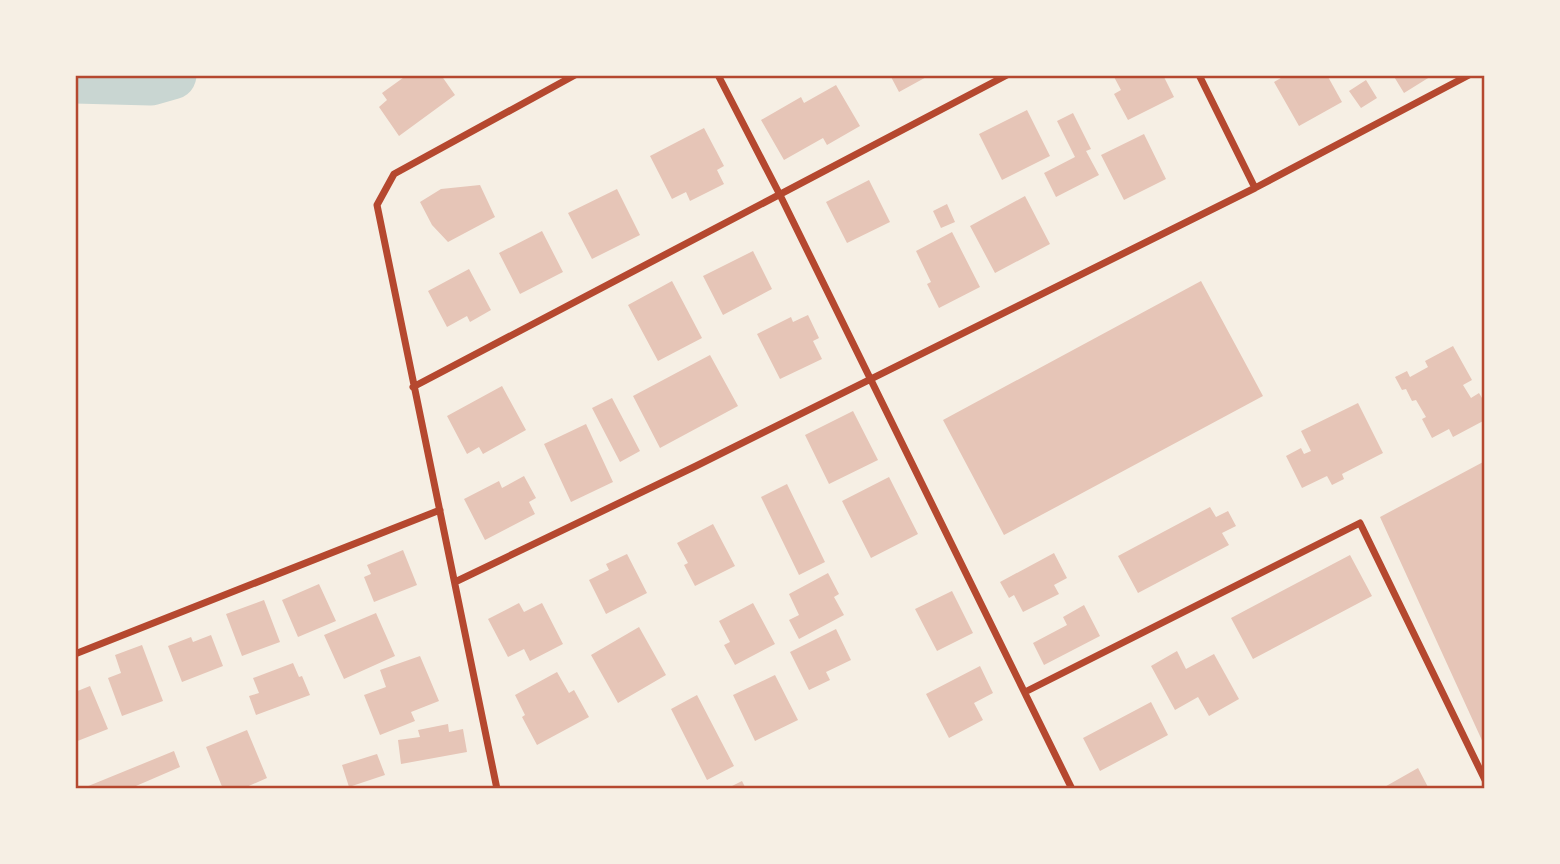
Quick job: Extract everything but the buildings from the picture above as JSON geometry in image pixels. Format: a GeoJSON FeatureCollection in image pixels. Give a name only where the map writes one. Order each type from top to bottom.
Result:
{"type":"FeatureCollection","features":[{"type":"Feature","properties":{"kind":"street"},"geometry":{"type":"LineString","coordinates":[[497,789],[377,205],[394,173],[575,75]]}},
{"type":"Feature","properties":{"kind":"street"},"geometry":{"type":"LineString","coordinates":[[718,75],[780,195],[1072,789]]}},
{"type":"Feature","properties":{"kind":"street"},"geometry":{"type":"LineString","coordinates":[[413,387],[1007,75]]}},
{"type":"Feature","properties":{"kind":"street"},"geometry":{"type":"LineString","coordinates":[[1199,75],[1255,188]]}},
{"type":"Feature","properties":{"kind":"street"},"geometry":{"type":"LineString","coordinates":[[455,582],[696,466],[1255,188],[1469,75]]}},
{"type":"Feature","properties":{"kind":"street"},"geometry":{"type":"LineString","coordinates":[[75,654],[440,510]]}},
{"type":"Feature","properties":{"kind":"street"},"geometry":{"type":"LineString","coordinates":[[1025,692],[1360,523],[1485,780]]}},
{"type":"Feature","properties":{"kind":"waterway"},"geometry":{"type":"LineString","coordinates":[[75,79],[151,81],[172,75]]}}]}
